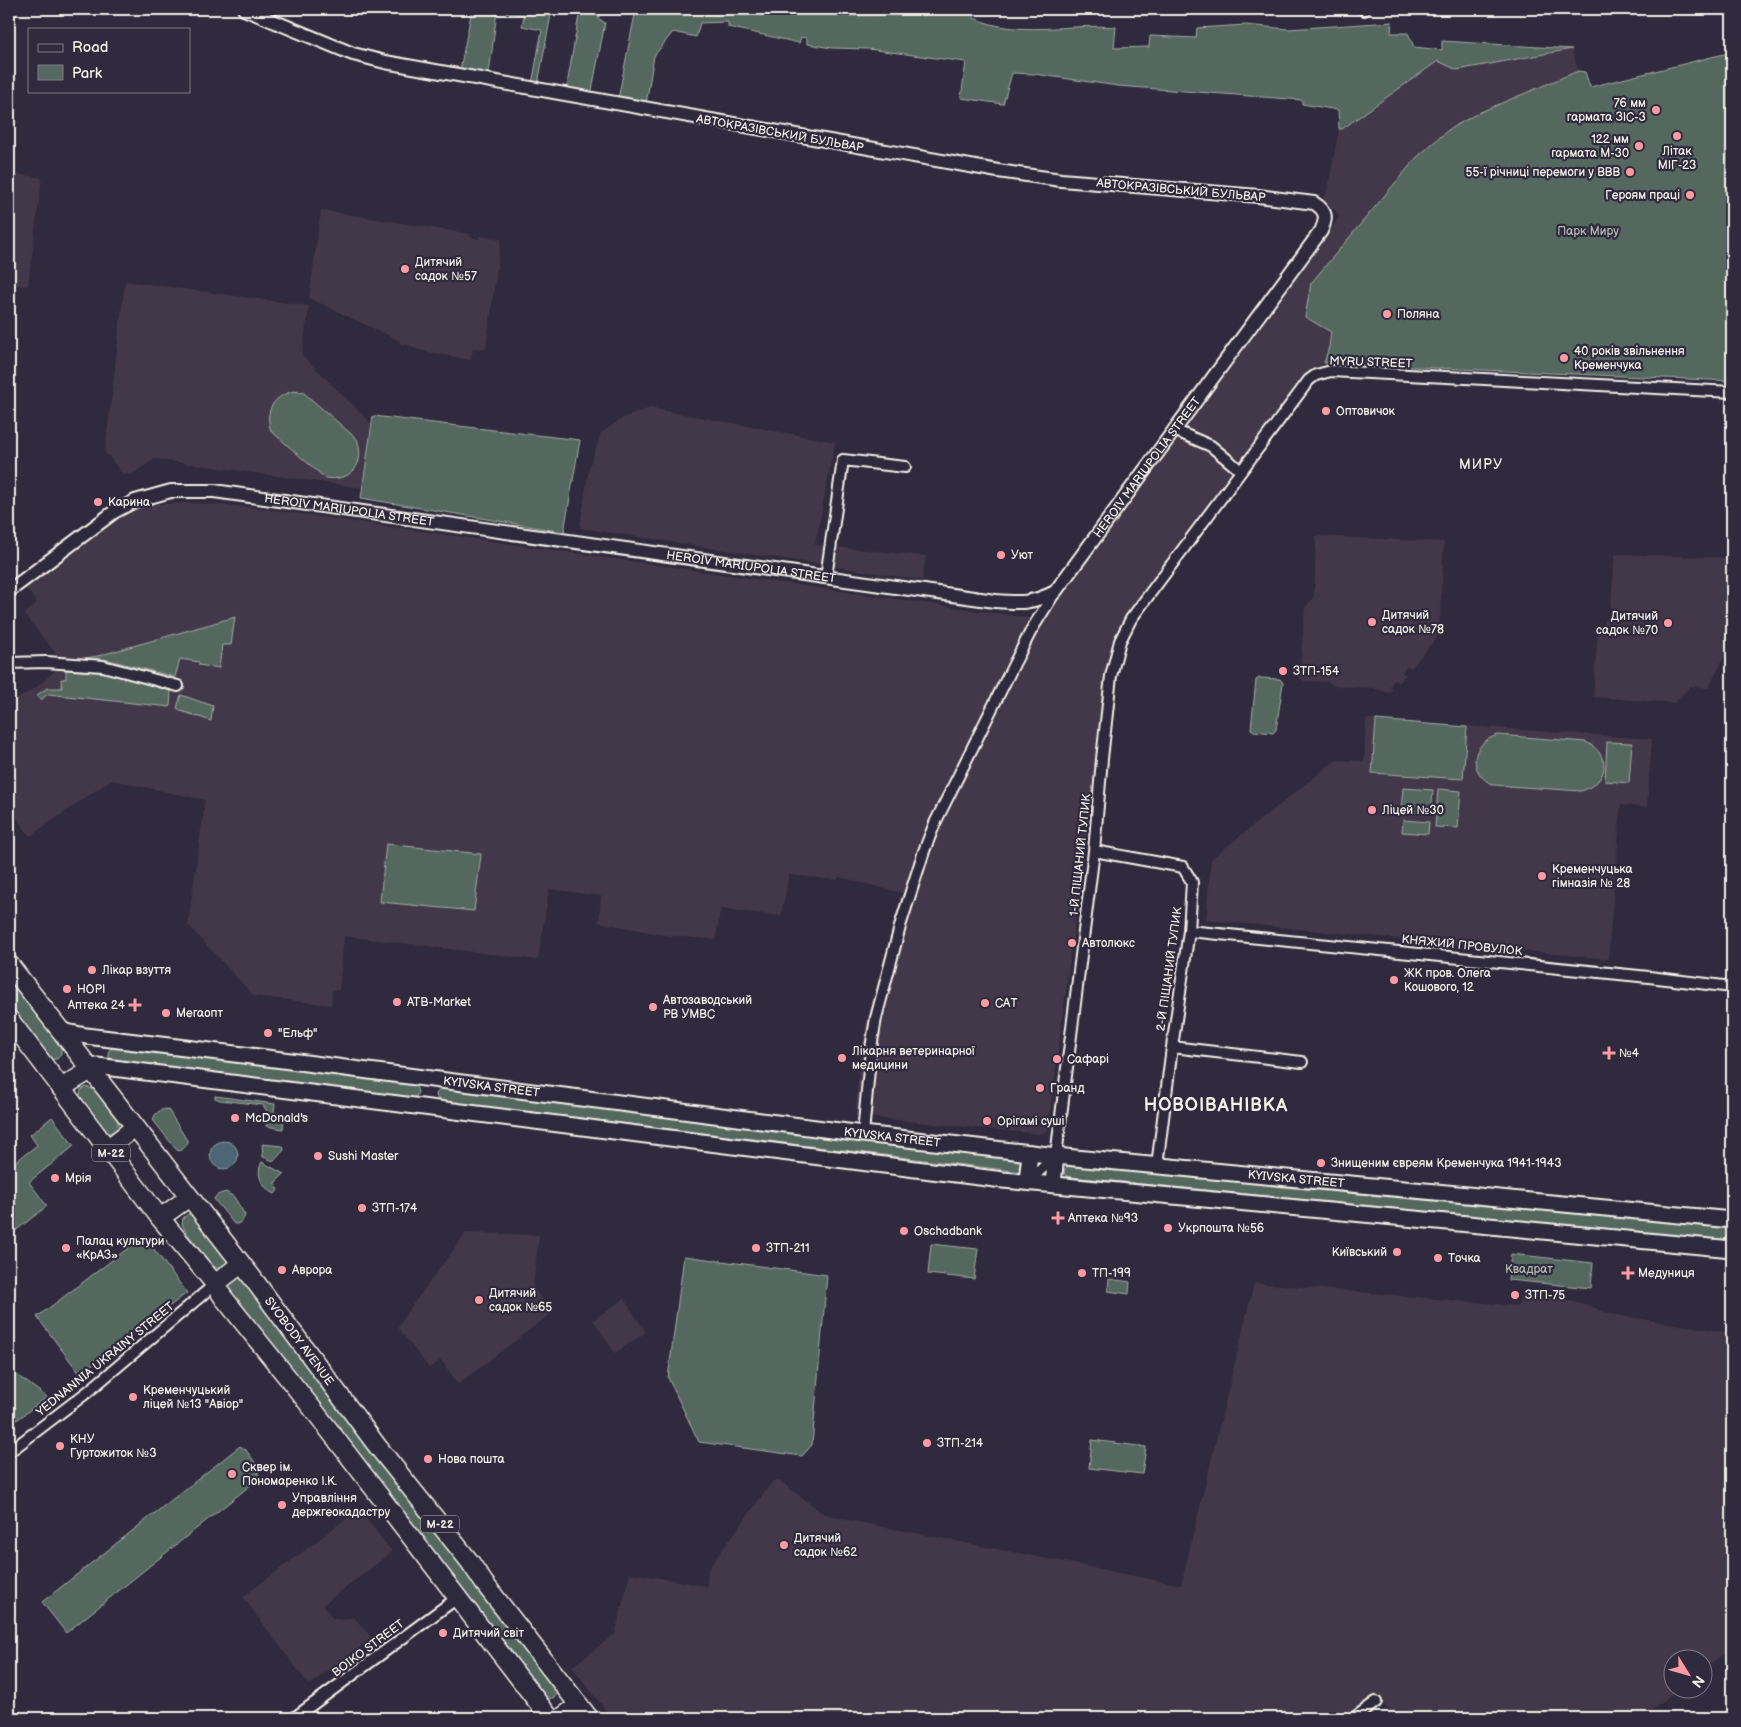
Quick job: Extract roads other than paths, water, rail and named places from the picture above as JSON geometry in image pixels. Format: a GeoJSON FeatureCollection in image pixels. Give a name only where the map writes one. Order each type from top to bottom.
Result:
{"type":"FeatureCollection","features":[{"type":"Feature","properties":{"kind":"highway","name":"SVOBODY AVENUE"},"geometry":{"type":"LineString","coordinates":[[9,964],[188,1198],[241,1264],[378,1447],[470,1562],[484,1583],[584,1711]]}},
{"type":"Feature","properties":{"kind":"highway","name":"М-22"},"geometry":{"type":"LineString","coordinates":[[9,1019],[160,1218],[215,1284],[223,1297],[316,1413],[550,1718]]}},
{"type":"Feature","properties":{"kind":"highway"},"geometry":{"type":"LineString","coordinates":[[61,1088],[91,1070]]}},
{"type":"Feature","properties":{"kind":"highway"},"geometry":{"type":"LineString","coordinates":[[107,1148],[135,1128]]}},
{"type":"Feature","properties":{"kind":"highway"},"geometry":{"type":"LineString","coordinates":[[160,1218],[188,1198]]}},
{"type":"Feature","properties":{"kind":"highway"},"geometry":{"type":"LineString","coordinates":[[215,1284],[241,1264]]}},
{"type":"Feature","properties":{"kind":"highway"},"geometry":{"type":"LineString","coordinates":[[561,1718],[584,1711]]}},
{"type":"Feature","properties":{"kind":"main road","name":"KYIVSKA STREET"},"geometry":{"type":"LineString","coordinates":[[58,1028],[66,1032],[86,1036],[863,1134],[1157,1166],[1732,1220]]}},
{"type":"Feature","properties":{"kind":"main road"},"geometry":{"type":"LineString","coordinates":[[91,1070],[97,1066],[1027,1182],[1732,1249]]}},
{"type":"Feature","properties":{"kind":"main road"},"geometry":{"type":"LineString","coordinates":[[424,1107],[428,1080]]}},
{"type":"Feature","properties":{"kind":"main road"},"geometry":{"type":"LineString","coordinates":[[1027,1182],[1030,1153]]}},
{"type":"Feature","properties":{"kind":"main road"},"geometry":{"type":"LineString","coordinates":[[1053,1184],[1056,1156]]}},
{"type":"Feature","properties":{"kind":"street","name":"АВТОКРАЗІВСЬКИЙ БУЛЬВАР"},"geometry":{"type":"LineString","coordinates":[[244,9],[353,54],[385,62],[998,171],[1061,180],[1291,200],[1314,203],[1325,212]]}},
{"type":"Feature","properties":{"kind":"street","name":"HEROIV MARIUPOLIA STREET"},"geometry":{"type":"LineString","coordinates":[[9,591],[114,512],[135,501],[171,491],[214,491],[1018,603],[1034,602],[1055,592],[1321,231],[1325,223],[1325,212]]}},
{"type":"Feature","properties":{"kind":"street","name":"MYRU STREET"},"geometry":{"type":"LineString","coordinates":[[1131,620],[1309,380],[1316,374],[1331,371],[1732,392]]}},
{"type":"Feature","properties":{"kind":"street"},"geometry":{"type":"LineString","coordinates":[[1174,430],[1211,446],[1241,471]]}},
{"type":"Feature","properties":{"kind":"street"},"geometry":{"type":"LineString","coordinates":[[826,577],[843,460],[905,468]]}},
{"type":"Feature","properties":{"kind":"street"},"geometry":{"type":"LineString","coordinates":[[863,1134],[871,1048],[876,1018],[901,924],[924,851],[935,823],[1008,674],[1032,629],[1055,592]]}},
{"type":"Feature","properties":{"kind":"street","name":"1-Й ПІЩАНИЙ ТУПИК"},"geometry":{"type":"LineString","coordinates":[[1056,1156],[1094,852],[1102,759],[1112,676],[1120,641],[1131,620]]}},
{"type":"Feature","properties":{"kind":"street"},"geometry":{"type":"LineString","coordinates":[[9,663],[46,662],[103,666],[178,686]]}},
{"type":"Feature","properties":{"kind":"street","name":"2-Й ПІЩАНИЙ ТУПИК"},"geometry":{"type":"LineString","coordinates":[[1094,852],[1183,867],[1192,882],[1189,931],[1157,1166]]}},
{"type":"Feature","properties":{"kind":"street","name":"КНЯЖИЙ ПРОВУЛОК"},"geometry":{"type":"LineString","coordinates":[[1189,931],[1732,987]]}},
{"type":"Feature","properties":{"kind":"street"},"geometry":{"type":"LineString","coordinates":[[1172,1047],[1302,1062]]}},
{"type":"Feature","properties":{"kind":"street"},"geometry":{"type":"LineString","coordinates":[[1027,1182],[1056,1156]]}},
{"type":"Feature","properties":{"kind":"street","name":"YEDNANNIA UKRAINY STREET"},"geometry":{"type":"LineString","coordinates":[[9,1452],[90,1390],[215,1284]]}},
{"type":"Feature","properties":{"kind":"street","name":"BOIKO STREET"},"geometry":{"type":"LineString","coordinates":[[294,1718],[457,1598]]}},
{"type":"Feature","properties":{"kind":"street"},"geometry":{"type":"LineString","coordinates":[[1354,1718],[1376,1702]]}},
{"type":"Feature","properties":{"kind":"water"},"geometry":{"type":"Polygon","coordinates":[[[224,1141],[234,1145],[238,1155],[234,1165],[224,1169],[214,1165],[210,1155],[214,1145],[224,1141]]]}},
{"type":"Feature","properties":{"kind":"place","name":"76 мм гармата ЗІС-3"},"geometry":{"type":"Point","coordinates":[1656,110]}},
{"type":"Feature","properties":{"kind":"place","name":"Літак МІГ-23"},"geometry":{"type":"Point","coordinates":[1677,136]}},
{"type":"Feature","properties":{"kind":"place","name":"122 мм гармата М-30"},"geometry":{"type":"Point","coordinates":[1639,146]}},
{"type":"Feature","properties":{"kind":"place","name":"55-ї річниці перемоги у ВВВ"},"geometry":{"type":"Point","coordinates":[1630,172]}},
{"type":"Feature","properties":{"kind":"place","name":"Героям працi"},"geometry":{"type":"Point","coordinates":[1690,195]}},
{"type":"Feature","properties":{"kind":"place","name":"Дитячий садок №57"},"geometry":{"type":"Point","coordinates":[405,269]}},
{"type":"Feature","properties":{"kind":"place","name":"Поляна"},"geometry":{"type":"Point","coordinates":[1387,314]}},
{"type":"Feature","properties":{"kind":"place","name":"40 рокiв звiльнення Кременчука"},"geometry":{"type":"Point","coordinates":[1564,358]}},
{"type":"Feature","properties":{"kind":"place","name":"Оптовичок"},"geometry":{"type":"Point","coordinates":[1326,411]}},
{"type":"Feature","properties":{"kind":"place","name":"Карина"},"geometry":{"type":"Point","coordinates":[98,502]}},
{"type":"Feature","properties":{"kind":"place","name":"Уют"},"geometry":{"type":"Point","coordinates":[1001,555]}},
{"type":"Feature","properties":{"kind":"place","name":"Дитячий садок №78"},"geometry":{"type":"Point","coordinates":[1372,622]}},
{"type":"Feature","properties":{"kind":"place","name":"Дитячий садок №70"},"geometry":{"type":"Point","coordinates":[1668,623]}},
{"type":"Feature","properties":{"kind":"place","name":"ЗТП-154"},"geometry":{"type":"Point","coordinates":[1283,671]}},
{"type":"Feature","properties":{"kind":"place","name":"Ліцей №30"},"geometry":{"type":"Point","coordinates":[1372,810]}},
{"type":"Feature","properties":{"kind":"place","name":"Кременчуцька гімназія № 28"},"geometry":{"type":"Point","coordinates":[1542,876]}},
{"type":"Feature","properties":{"kind":"place","name":"Автолюкс"},"geometry":{"type":"Point","coordinates":[1072,943]}},
{"type":"Feature","properties":{"kind":"place","name":"Лікар взуття"},"geometry":{"type":"Point","coordinates":[92,970]}},
{"type":"Feature","properties":{"kind":"place","name":"ЖК пров. Олега Кошового, 12"},"geometry":{"type":"Point","coordinates":[1394,980]}},
{"type":"Feature","properties":{"kind":"place","name":"НОРІ"},"geometry":{"type":"Point","coordinates":[67,989]}},
{"type":"Feature","properties":{"kind":"place","name":"ATB-Market"},"geometry":{"type":"Point","coordinates":[397,1002]}},
{"type":"Feature","properties":{"kind":"place","name":"САТ"},"geometry":{"type":"Point","coordinates":[985,1003]}},
{"type":"Feature","properties":{"kind":"place","name":"Аптека 24"},"geometry":{"type":"Point","coordinates":[135,1005]}},
{"type":"Feature","properties":{"kind":"place","name":"Автозаводський РВ УМВС"},"geometry":{"type":"Point","coordinates":[653,1007]}},
{"type":"Feature","properties":{"kind":"place","name":"Мегаопт"},"geometry":{"type":"Point","coordinates":[166,1013]}},
{"type":"Feature","properties":{"kind":"place","name":"\"Ельф\""},"geometry":{"type":"Point","coordinates":[268,1033]}},
{"type":"Feature","properties":{"kind":"place","name":"№4"},"geometry":{"type":"Point","coordinates":[1609,1053]}},
{"type":"Feature","properties":{"kind":"place","name":"Лікарня ветеринарної медицини"},"geometry":{"type":"Point","coordinates":[842,1058]}},
{"type":"Feature","properties":{"kind":"place","name":"Сафарі"},"geometry":{"type":"Point","coordinates":[1057,1059]}},
{"type":"Feature","properties":{"kind":"place","name":"Гранд"},"geometry":{"type":"Point","coordinates":[1040,1088]}},
{"type":"Feature","properties":{"kind":"place","name":"McDonald's"},"geometry":{"type":"Point","coordinates":[235,1118]}},
{"type":"Feature","properties":{"kind":"place","name":"Орігамі суші"},"geometry":{"type":"Point","coordinates":[987,1121]}},
{"type":"Feature","properties":{"kind":"place","name":"Sushi Master"},"geometry":{"type":"Point","coordinates":[318,1156]}},
{"type":"Feature","properties":{"kind":"place","name":"Знищеним євреям Кременчука 1941-1943"},"geometry":{"type":"Point","coordinates":[1321,1163]}},
{"type":"Feature","properties":{"kind":"place","name":"Мрія"},"geometry":{"type":"Point","coordinates":[55,1178]}},
{"type":"Feature","properties":{"kind":"place","name":"ЗТП-174"},"geometry":{"type":"Point","coordinates":[362,1208]}},
{"type":"Feature","properties":{"kind":"place","name":"Аптека №93"},"geometry":{"type":"Point","coordinates":[1058,1218]}},
{"type":"Feature","properties":{"kind":"place","name":"Укрпошта №56"},"geometry":{"type":"Point","coordinates":[1168,1228]}},
{"type":"Feature","properties":{"kind":"place","name":"Oschadbank"},"geometry":{"type":"Point","coordinates":[904,1231]}},
{"type":"Feature","properties":{"kind":"place","name":"Палац культури «КрАЗ»"},"geometry":{"type":"Point","coordinates":[66,1248]}},
{"type":"Feature","properties":{"kind":"place","name":"ЗТП-211"},"geometry":{"type":"Point","coordinates":[756,1248]}},
{"type":"Feature","properties":{"kind":"place","name":"Київський"},"geometry":{"type":"Point","coordinates":[1397,1252]}},
{"type":"Feature","properties":{"kind":"place","name":"Точка"},"geometry":{"type":"Point","coordinates":[1438,1258]}},
{"type":"Feature","properties":{"kind":"place","name":"Аврора"},"geometry":{"type":"Point","coordinates":[282,1270]}},
{"type":"Feature","properties":{"kind":"place","name":"ТП-199"},"geometry":{"type":"Point","coordinates":[1082,1273]}},
{"type":"Feature","properties":{"kind":"place","name":"Медуниця"},"geometry":{"type":"Point","coordinates":[1628,1273]}},
{"type":"Feature","properties":{"kind":"place","name":"ЗТП-75"},"geometry":{"type":"Point","coordinates":[1515,1295]}},
{"type":"Feature","properties":{"kind":"place","name":"Дитячий садок №65"},"geometry":{"type":"Point","coordinates":[479,1300]}},
{"type":"Feature","properties":{"kind":"place","name":"Кременчуцький ліцей №13 \"Авіор\""},"geometry":{"type":"Point","coordinates":[133,1397]}},
{"type":"Feature","properties":{"kind":"place","name":"ЗТП-214"},"geometry":{"type":"Point","coordinates":[927,1443]}},
{"type":"Feature","properties":{"kind":"place","name":"КНУ Гуртожиток №3"},"geometry":{"type":"Point","coordinates":[60,1446]}},
{"type":"Feature","properties":{"kind":"place","name":"Нова пошта"},"geometry":{"type":"Point","coordinates":[428,1459]}},
{"type":"Feature","properties":{"kind":"place","name":"Сквер ім. Пономаренко І.К."},"geometry":{"type":"Point","coordinates":[232,1474]}},
{"type":"Feature","properties":{"kind":"place","name":"Управлiння держгеокадастру"},"geometry":{"type":"Point","coordinates":[282,1505]}},
{"type":"Feature","properties":{"kind":"place","name":"Дитячий садок №62"},"geometry":{"type":"Point","coordinates":[784,1545]}},
{"type":"Feature","properties":{"kind":"place","name":"Дитячий світ"},"geometry":{"type":"Point","coordinates":[443,1633]}},
{"type":"Feature","properties":{"kind":"district","name":"МИРУ"},"geometry":{"type":"Point","coordinates":[1481,464]}},
{"type":"Feature","properties":{"kind":"district","name":"НОВОІВАНІВКА"},"geometry":{"type":"Point","coordinates":[1216,1105]}},
{"type":"Feature","properties":{"kind":"park label","name":"Парк Миру"},"geometry":{"type":"Point","coordinates":[1588,231]}},
{"type":"Feature","properties":{"kind":"park label","name":"Квадрат"},"geometry":{"type":"Point","coordinates":[1529,1269]}}]}
